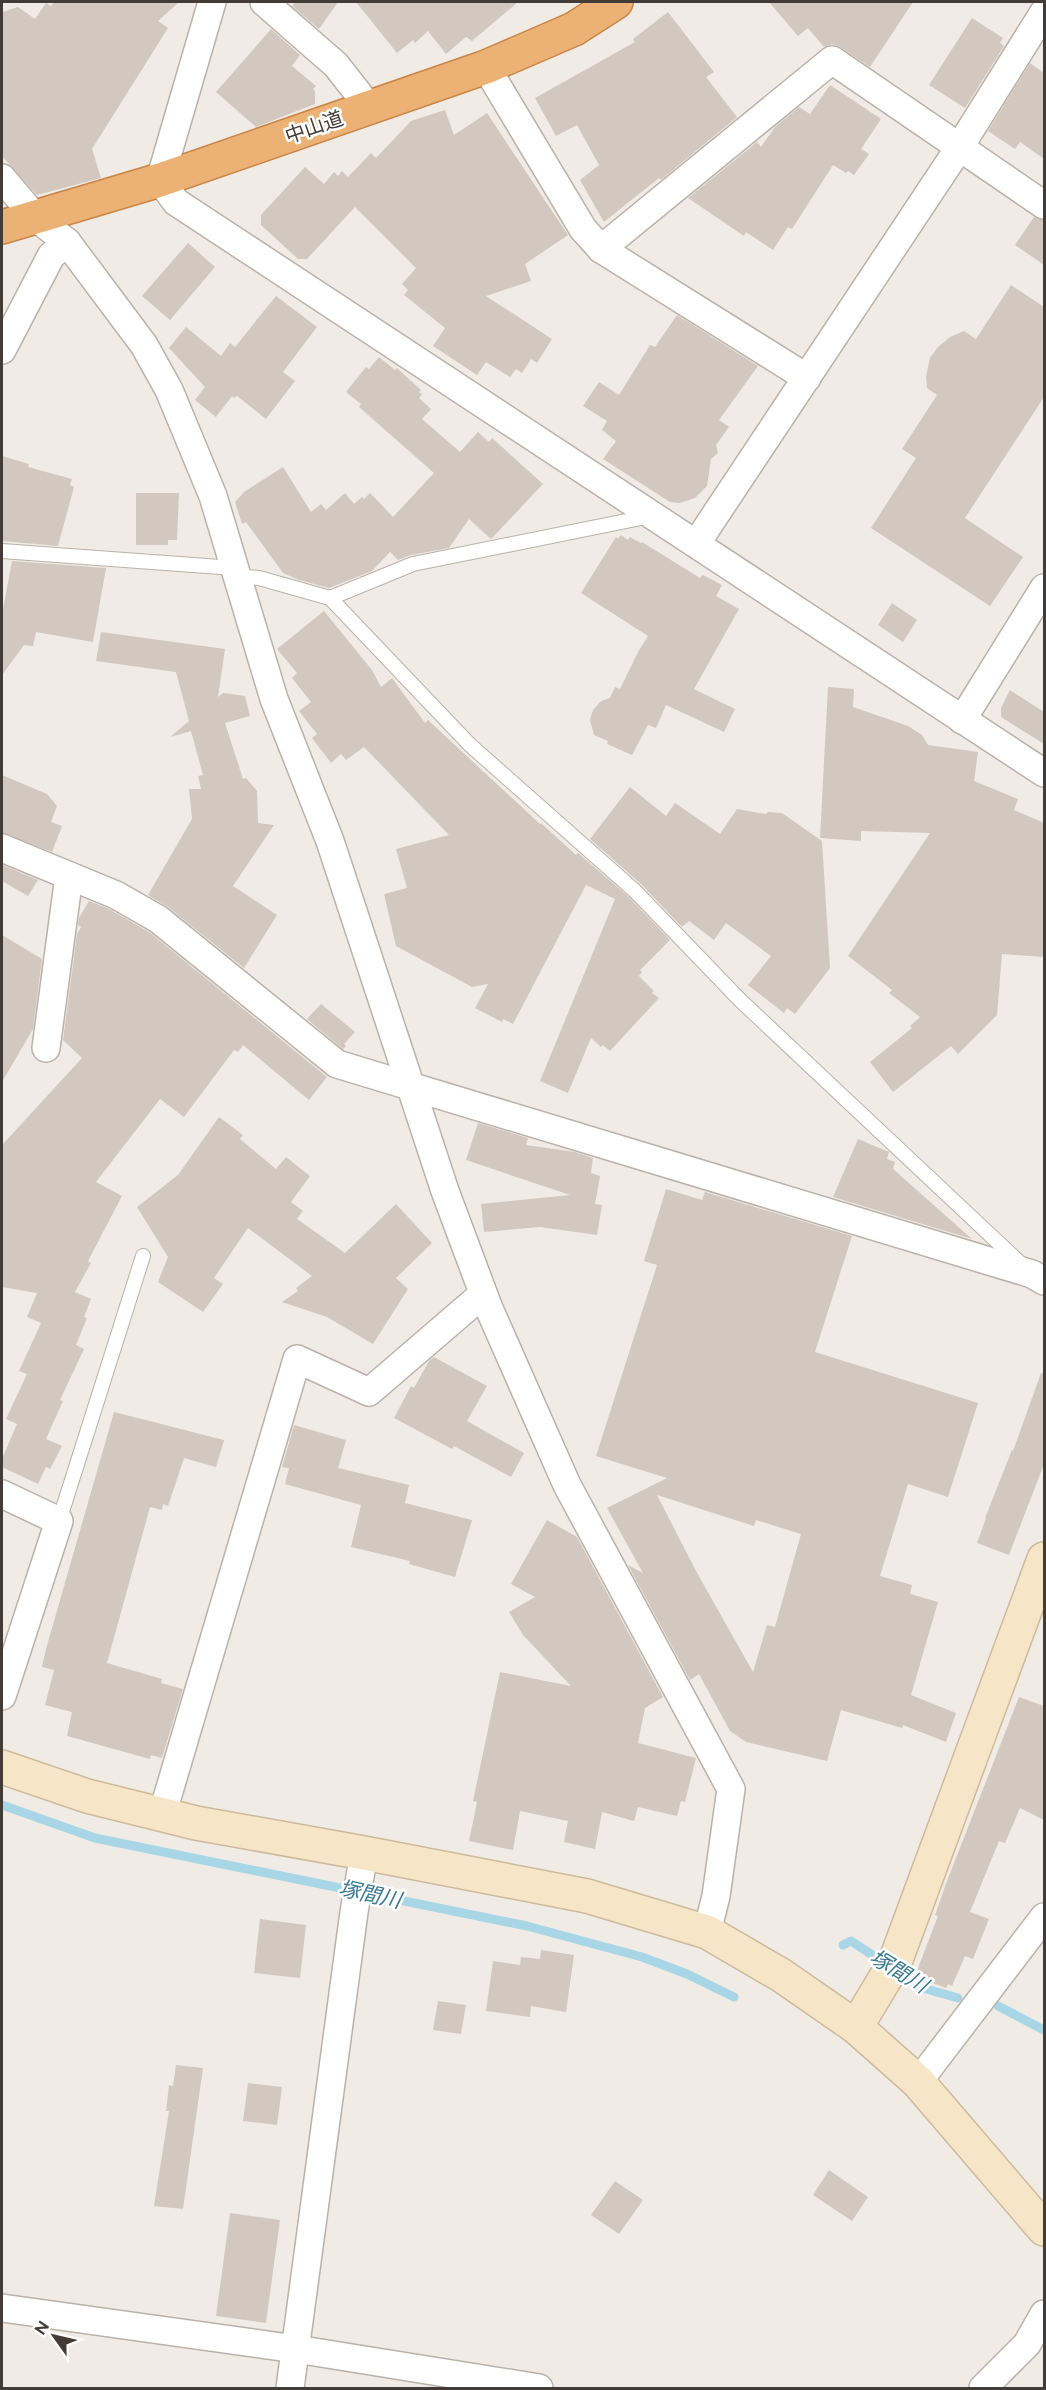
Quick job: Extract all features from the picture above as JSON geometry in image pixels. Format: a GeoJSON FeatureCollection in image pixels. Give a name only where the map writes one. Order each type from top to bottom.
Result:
{"type":"FeatureCollection","features":[{"type":"Feature","properties":{"kind":"highway","name":"中山道"},"geometry":{"type":"LineString","coordinates":[[2,227],[160,180],[486,67],[574,29],[616,2]]}},
{"type":"Feature","properties":{"kind":"street"},"geometry":{"type":"LineString","coordinates":[[212,2],[160,180],[176,202],[1044,773]]}},
{"type":"Feature","properties":{"kind":"street"},"geometry":{"type":"LineString","coordinates":[[264,2],[336,65],[369,107]]}},
{"type":"Feature","properties":{"kind":"street"},"geometry":{"type":"LineString","coordinates":[[696,544],[959,148],[1044,12]]}},
{"type":"Feature","properties":{"kind":"street"},"geometry":{"type":"LineString","coordinates":[[601,249],[832,60],[1044,205]]}},
{"type":"Feature","properties":{"kind":"street"},"geometry":{"type":"LineString","coordinates":[[486,67],[583,229],[601,249],[807,378]]}},
{"type":"Feature","properties":{"kind":"street"},"geometry":{"type":"LineString","coordinates":[[2,178],[35,217],[67,242],[144,345],[169,390],[213,496],[274,699],[330,841],[445,1191],[483,1294],[567,1485],[731,1789],[716,1896],[707,1932]]}},
{"type":"Feature","properties":{"kind":"street"},"geometry":{"type":"LineString","coordinates":[[2,350],[51,256],[67,242]]}},
{"type":"Feature","properties":{"kind":"street"},"geometry":{"type":"LineString","coordinates":[[962,720],[1044,588]]}},
{"type":"Feature","properties":{"kind":"street"},"geometry":{"type":"LineString","coordinates":[[2,848],[116,895],[158,919],[338,1064],[1038,1278]]}},
{"type":"Feature","properties":{"kind":"street"},"geometry":{"type":"LineString","coordinates":[[46,1048],[69,876]]}},
{"type":"Feature","properties":{"kind":"street"},"geometry":{"type":"LineString","coordinates":[[162,1815],[297,1359],[369,1392],[483,1294]]}},
{"type":"Feature","properties":{"kind":"street"},"geometry":{"type":"LineString","coordinates":[[2,1494],[59,1521],[2,1696]]}},
{"type":"Feature","properties":{"kind":"street"},"geometry":{"type":"LineString","coordinates":[[856,2027],[892,1969],[1044,1559]]}},
{"type":"Feature","properties":{"kind":"street"},"geometry":{"type":"LineString","coordinates":[[2,1767],[87,1796],[361,1865],[586,1896],[707,1932],[782,1975],[856,2027],[918,2082],[1044,2229]]}},
{"type":"Feature","properties":{"kind":"street"},"geometry":{"type":"LineString","coordinates":[[290,2388],[361,1865]]}},
{"type":"Feature","properties":{"kind":"street"},"geometry":{"type":"LineString","coordinates":[[918,2082],[1044,1917]]}},
{"type":"Feature","properties":{"kind":"street"},"geometry":{"type":"LineString","coordinates":[[2,2308],[296,2349],[539,2388]]}},
{"type":"Feature","properties":{"kind":"street"},"geometry":{"type":"LineString","coordinates":[[983,2388],[1028,2344],[1044,2314]]}},
{"type":"Feature","properties":{"kind":"lane"},"geometry":{"type":"LineString","coordinates":[[330,598],[413,564],[651,516]]}},
{"type":"Feature","properties":{"kind":"lane"},"geometry":{"type":"LineString","coordinates":[[2,551],[235,572],[330,598],[470,745],[635,891],[740,1000],[1038,1278]]}},
{"type":"Feature","properties":{"kind":"lane"},"geometry":{"type":"LineString","coordinates":[[59,1521],[143,1256]]}},
{"type":"Feature","properties":{"kind":"building"},"geometry":{"type":"Polygon","coordinates":[[[54,2],[179,2],[158,21],[168,28],[92,149],[101,178],[37,195],[2,156],[2,12],[18,7],[35,19],[46,3],[51,6],[54,2]]]}},
{"type":"Feature","properties":{"kind":"building"},"geometry":{"type":"Polygon","coordinates":[[[296,2],[338,2],[319,29],[292,6],[296,2]]]}},
{"type":"Feature","properties":{"kind":"building"},"geometry":{"type":"Polygon","coordinates":[[[356,2],[518,2],[472,41],[466,37],[446,54],[428,31],[415,43],[413,40],[397,53],[356,2]]]}},
{"type":"Feature","properties":{"kind":"building"},"geometry":{"type":"Polygon","coordinates":[[[769,2],[913,2],[870,67],[840,47],[832,44],[824,47],[808,28],[798,36],[769,2]]]}},
{"type":"Feature","properties":{"kind":"building"},"geometry":{"type":"Polygon","coordinates":[[[668,12],[714,72],[706,77],[737,117],[661,180],[659,178],[604,222],[580,180],[599,165],[577,125],[556,136],[535,98],[635,42],[633,39],[668,12]]]}},
{"type":"Feature","properties":{"kind":"building"},"geometry":{"type":"Polygon","coordinates":[[[972,18],[1003,38],[1000,43],[1004,46],[965,108],[929,85],[972,18]]]}},
{"type":"Feature","properties":{"kind":"building"},"geometry":{"type":"Polygon","coordinates":[[[271,29],[300,55],[292,66],[316,86],[313,89],[315,104],[256,127],[216,92],[271,29]]]}},
{"type":"Feature","properties":{"kind":"building"},"geometry":{"type":"Polygon","coordinates":[[[1030,63],[1044,73],[1044,159],[1020,142],[1015,149],[988,131],[1030,63]]]}},
{"type":"Feature","properties":{"kind":"building"},"geometry":{"type":"Polygon","coordinates":[[[830,85],[881,119],[861,149],[869,154],[854,175],[833,165],[792,229],[788,227],[773,250],[746,232],[744,236],[688,198],[757,142],[761,147],[775,127],[799,107],[810,114],[830,85]]]}},
{"type":"Feature","properties":{"kind":"building"},"geometry":{"type":"Polygon","coordinates":[[[445,110],[454,135],[487,113],[568,235],[525,264],[531,281],[486,296],[552,339],[537,363],[531,359],[522,373],[516,369],[510,377],[486,362],[477,375],[433,346],[445,328],[404,295],[408,290],[402,284],[416,268],[355,207],[307,259],[298,259],[261,225],[261,215],[305,167],[324,184],[334,172],[338,176],[342,171],[348,177],[371,153],[376,158],[411,121],[445,110]]]}},
{"type":"Feature","properties":{"kind":"building"},"geometry":{"type":"Polygon","coordinates":[[[1034,217],[1044,220],[1044,265],[1015,245],[1034,217]]]}},
{"type":"Feature","properties":{"kind":"building"},"geometry":{"type":"Polygon","coordinates":[[[188,243],[215,267],[170,320],[142,296],[188,243]]]}},
{"type":"Feature","properties":{"kind":"building"},"geometry":{"type":"Polygon","coordinates":[[[1011,285],[1044,307],[1044,397],[965,518],[1023,557],[990,606],[871,528],[916,458],[902,449],[937,395],[927,388],[926,376],[930,358],[950,337],[964,331],[976,339],[1011,285]]]}},
{"type":"Feature","properties":{"kind":"building"},"geometry":{"type":"Polygon","coordinates":[[[276,296],[317,327],[283,372],[295,381],[266,419],[237,396],[234,398],[232,396],[216,417],[195,400],[205,387],[169,348],[186,327],[221,356],[230,343],[235,347],[276,296]]]}},
{"type":"Feature","properties":{"kind":"building"},"geometry":{"type":"Polygon","coordinates":[[[677,315],[758,366],[719,420],[729,427],[716,445],[718,453],[711,459],[707,486],[695,498],[680,503],[670,502],[603,459],[616,441],[602,430],[607,421],[583,406],[599,382],[619,395],[650,345],[655,347],[677,315]]]}},
{"type":"Feature","properties":{"kind":"building"},"geometry":{"type":"Polygon","coordinates":[[[379,357],[395,370],[397,368],[421,390],[419,392],[422,394],[419,398],[431,409],[422,419],[460,452],[478,432],[489,442],[492,438],[543,484],[491,539],[469,519],[449,548],[411,555],[398,560],[390,552],[372,571],[329,588],[299,580],[283,573],[246,522],[242,524],[235,502],[244,492],[283,467],[311,512],[321,504],[326,510],[345,493],[354,504],[370,493],[393,517],[434,473],[359,407],[361,404],[346,392],[366,367],[369,369],[379,357]]]}},
{"type":"Feature","properties":{"kind":"building"},"geometry":{"type":"Polygon","coordinates":[[[2,456],[29,464],[28,467],[72,479],[70,485],[74,487],[58,546],[2,541],[2,456]]]}},
{"type":"Feature","properties":{"kind":"building"},"geometry":{"type":"Polygon","coordinates":[[[136,493],[179,493],[177,540],[168,540],[168,545],[136,545],[136,493]]]}},
{"type":"Feature","properties":{"kind":"building"},"geometry":{"type":"Polygon","coordinates":[[[621,535],[628,540],[630,537],[642,542],[700,578],[703,575],[722,585],[716,596],[739,609],[694,689],[735,709],[724,732],[666,705],[656,728],[648,725],[632,755],[607,744],[608,741],[594,735],[590,720],[593,710],[601,701],[610,698],[615,687],[620,689],[648,636],[581,593],[616,537],[618,539],[621,535]]]}},
{"type":"Feature","properties":{"kind":"building"},"geometry":{"type":"Polygon","coordinates":[[[12,561],[106,568],[93,642],[36,632],[33,646],[24,645],[2,675],[2,614],[12,561]]]}},
{"type":"Feature","properties":{"kind":"building"},"geometry":{"type":"Polygon","coordinates":[[[892,603],[917,620],[903,642],[878,625],[892,603]]]}},
{"type":"Feature","properties":{"kind":"building"},"geometry":{"type":"Polygon","coordinates":[[[324,611],[372,670],[381,687],[392,678],[425,723],[428,720],[540,824],[629,897],[670,940],[640,970],[642,972],[639,976],[654,991],[652,993],[659,998],[610,1051],[591,1038],[568,1093],[540,1081],[615,899],[586,885],[513,1024],[503,1019],[502,1022],[475,1008],[488,984],[472,987],[396,946],[384,894],[407,888],[396,849],[449,835],[364,747],[346,760],[341,754],[331,763],[312,738],[317,734],[299,711],[311,702],[292,678],[297,673],[277,649],[324,611]]]}},
{"type":"Feature","properties":{"kind":"building"},"geometry":{"type":"Polygon","coordinates":[[[101,632],[225,649],[218,697],[223,693],[245,696],[250,716],[225,723],[243,779],[246,778],[257,791],[258,823],[274,825],[233,886],[277,915],[244,968],[168,907],[148,895],[192,819],[189,789],[201,789],[198,776],[203,775],[191,731],[170,737],[189,721],[176,672],[96,661],[101,632]]]}},
{"type":"Feature","properties":{"kind":"building"},"geometry":{"type":"Polygon","coordinates":[[[828,687],[854,689],[853,707],[908,726],[922,735],[928,745],[978,752],[974,781],[1018,799],[1014,810],[1044,823],[1044,957],[1002,954],[997,1015],[958,1054],[951,1046],[893,1092],[870,1062],[912,1028],[910,1026],[920,1017],[889,993],[892,990],[848,956],[930,833],[861,831],[861,841],[820,838],[828,687]]]}},
{"type":"Feature","properties":{"kind":"building"},"geometry":{"type":"Polygon","coordinates":[[[1010,690],[1044,712],[1044,744],[1001,717],[1001,708],[1010,690]]]}},
{"type":"Feature","properties":{"kind":"building"},"geometry":{"type":"Polygon","coordinates":[[[2,775],[47,794],[57,806],[51,822],[62,826],[52,852],[2,833],[2,775]]]}},
{"type":"Feature","properties":{"kind":"building"},"geometry":{"type":"Polygon","coordinates":[[[630,787],[666,816],[675,803],[720,834],[737,809],[766,814],[768,812],[782,813],[822,841],[830,968],[795,1014],[787,1008],[784,1013],[748,985],[771,956],[726,923],[714,940],[689,921],[682,927],[641,884],[590,839],[630,787]]]}},
{"type":"Feature","properties":{"kind":"building"},"geometry":{"type":"Polygon","coordinates":[[[2,865],[38,880],[28,896],[2,881],[2,865]]]}},
{"type":"Feature","properties":{"kind":"building"},"geometry":{"type":"Polygon","coordinates":[[[89,901],[107,908],[149,932],[327,1077],[309,1100],[243,1045],[238,1052],[234,1050],[184,1117],[160,1099],[96,1182],[122,1196],[88,1261],[91,1263],[75,1292],[91,1299],[84,1317],[87,1318],[76,1345],[84,1349],[60,1400],[63,1401],[46,1439],[62,1446],[50,1469],[46,1467],[38,1484],[2,1467],[2,1459],[17,1424],[6,1419],[27,1374],[19,1371],[41,1323],[27,1317],[37,1293],[2,1287],[2,1145],[82,1058],[63,1040],[77,934],[81,927],[78,925],[79,918],[89,901]]]}},
{"type":"Feature","properties":{"kind":"building"},"geometry":{"type":"Polygon","coordinates":[[[2,935],[42,959],[33,1029],[2,1082],[2,935]]]}},
{"type":"Feature","properties":{"kind":"building"},"geometry":{"type":"Polygon","coordinates":[[[321,1004],[355,1032],[344,1044],[346,1046],[343,1049],[307,1019],[321,1004]]]}},
{"type":"Feature","properties":{"kind":"building"},"geometry":{"type":"Polygon","coordinates":[[[219,1117],[243,1135],[240,1139],[276,1169],[286,1157],[310,1176],[291,1202],[303,1211],[297,1219],[345,1253],[396,1204],[432,1243],[396,1278],[408,1289],[373,1344],[327,1317],[282,1302],[298,1291],[296,1288],[312,1276],[248,1228],[214,1278],[223,1284],[203,1312],[158,1282],[168,1257],[137,1207],[178,1175],[219,1117]]]}},
{"type":"Feature","properties":{"kind":"building"},"geometry":{"type":"Polygon","coordinates":[[[478,1123],[528,1138],[526,1145],[575,1152],[593,1158],[591,1173],[600,1176],[595,1204],[602,1205],[597,1235],[540,1227],[484,1232],[481,1204],[570,1195],[466,1160],[478,1123]]]}},
{"type":"Feature","properties":{"kind":"building"},"geometry":{"type":"Polygon","coordinates":[[[858,1139],[889,1152],[887,1159],[895,1162],[893,1169],[972,1239],[833,1197],[858,1139]]]}},
{"type":"Feature","properties":{"kind":"building"},"geometry":{"type":"Polygon","coordinates":[[[666,1189],[702,1200],[705,1192],[852,1236],[815,1352],[978,1403],[948,1497],[908,1484],[880,1576],[912,1585],[910,1594],[938,1602],[911,1695],[956,1713],[946,1742],[903,1725],[902,1728],[841,1710],[827,1761],[746,1742],[730,1731],[699,1674],[690,1680],[628,1565],[643,1573],[607,1508],[667,1478],[596,1456],[657,1265],[644,1261],[666,1189]],[[657,1495],[696,1571],[753,1672],[767,1625],[775,1627],[801,1534],[756,1520],[754,1526],[657,1495]]]}},
{"type":"Feature","properties":{"kind":"building"},"geometry":{"type":"Polygon","coordinates":[[[434,1357],[487,1386],[467,1421],[524,1453],[511,1477],[454,1446],[452,1449],[394,1418],[411,1386],[414,1388],[429,1361],[434,1357]]]}},
{"type":"Feature","properties":{"kind":"building"},"geometry":{"type":"Polygon","coordinates":[[[1041,1373],[1044,1373],[1044,1464],[1009,1555],[977,1543],[1041,1373]]]}},
{"type":"Feature","properties":{"kind":"building"},"geometry":{"type":"Polygon","coordinates":[[[114,1412],[224,1440],[216,1467],[184,1458],[168,1506],[163,1504],[162,1510],[150,1507],[107,1663],[162,1679],[161,1683],[183,1689],[162,1758],[151,1755],[150,1759],[67,1736],[72,1712],[45,1705],[54,1670],[42,1667],[46,1649],[114,1412]]]}},
{"type":"Feature","properties":{"kind":"building"},"geometry":{"type":"Polygon","coordinates":[[[294,1425],[346,1440],[338,1468],[409,1485],[405,1503],[472,1520],[455,1577],[409,1564],[410,1561],[351,1547],[361,1505],[285,1484],[289,1468],[282,1467],[294,1425]]]}},
{"type":"Feature","properties":{"kind":"building"},"geometry":{"type":"Polygon","coordinates":[[[547,1520],[577,1537],[663,1697],[645,1708],[638,1743],[696,1758],[685,1802],[681,1801],[677,1816],[638,1807],[634,1821],[602,1812],[595,1849],[564,1842],[568,1821],[520,1811],[513,1850],[469,1841],[477,1802],[473,1801],[500,1672],[571,1686],[523,1635],[509,1612],[535,1597],[511,1584],[547,1520]]]}},
{"type":"Feature","properties":{"kind":"building"},"geometry":{"type":"Polygon","coordinates":[[[1019,1697],[1044,1706],[1044,1820],[1020,1808],[1005,1843],[999,1841],[970,1912],[989,1919],[973,1959],[965,1956],[952,1986],[948,1984],[946,1988],[915,1976],[938,1916],[935,1915],[947,1881],[1019,1697]]]}},
{"type":"Feature","properties":{"kind":"building"},"geometry":{"type":"Polygon","coordinates":[[[260,1919],[306,1925],[300,1978],[254,1973],[260,1919]]]}},
{"type":"Feature","properties":{"kind":"building"},"geometry":{"type":"Polygon","coordinates":[[[541,1950],[574,1955],[566,2012],[531,2006],[530,2017],[486,2011],[493,1961],[520,1965],[521,1957],[540,1959],[541,1950]]]}},
{"type":"Feature","properties":{"kind":"building"},"geometry":{"type":"Polygon","coordinates":[[[438,2001],[466,2005],[461,2034],[433,2030],[438,2001]]]}},
{"type":"Feature","properties":{"kind":"building"},"geometry":{"type":"Polygon","coordinates":[[[176,2065],[203,2068],[183,2209],[154,2206],[169,2111],[166,2111],[169,2085],[173,2086],[176,2065]]]}},
{"type":"Feature","properties":{"kind":"building"},"geometry":{"type":"Polygon","coordinates":[[[248,2083],[282,2087],[277,2125],[243,2121],[248,2083]]]}},
{"type":"Feature","properties":{"kind":"building"},"geometry":{"type":"Polygon","coordinates":[[[829,2170],[868,2197],[852,2221],[813,2195],[829,2170]]]}},
{"type":"Feature","properties":{"kind":"building"},"geometry":{"type":"Polygon","coordinates":[[[615,2181],[643,2200],[619,2234],[591,2215],[615,2181]]]}},
{"type":"Feature","properties":{"kind":"building"},"geometry":{"type":"Polygon","coordinates":[[[230,2213],[280,2220],[266,2323],[216,2316],[230,2213]]]}},
{"type":"Feature","properties":{"kind":"waterway","name":"塚間川"},"geometry":{"type":"LineString","coordinates":[[2,1805],[95,1838],[527,1926],[642,1957],[687,1974],[734,1997]]}},
{"type":"Feature","properties":{"kind":"waterway","name":"塚間川"},"geometry":{"type":"LineString","coordinates":[[843,1945],[851,1941],[923,1988],[958,1998]]}},
{"type":"Feature","properties":{"kind":"waterway","name":"塚間川"},"geometry":{"type":"LineString","coordinates":[[998,2006],[1044,2030]]}}]}
